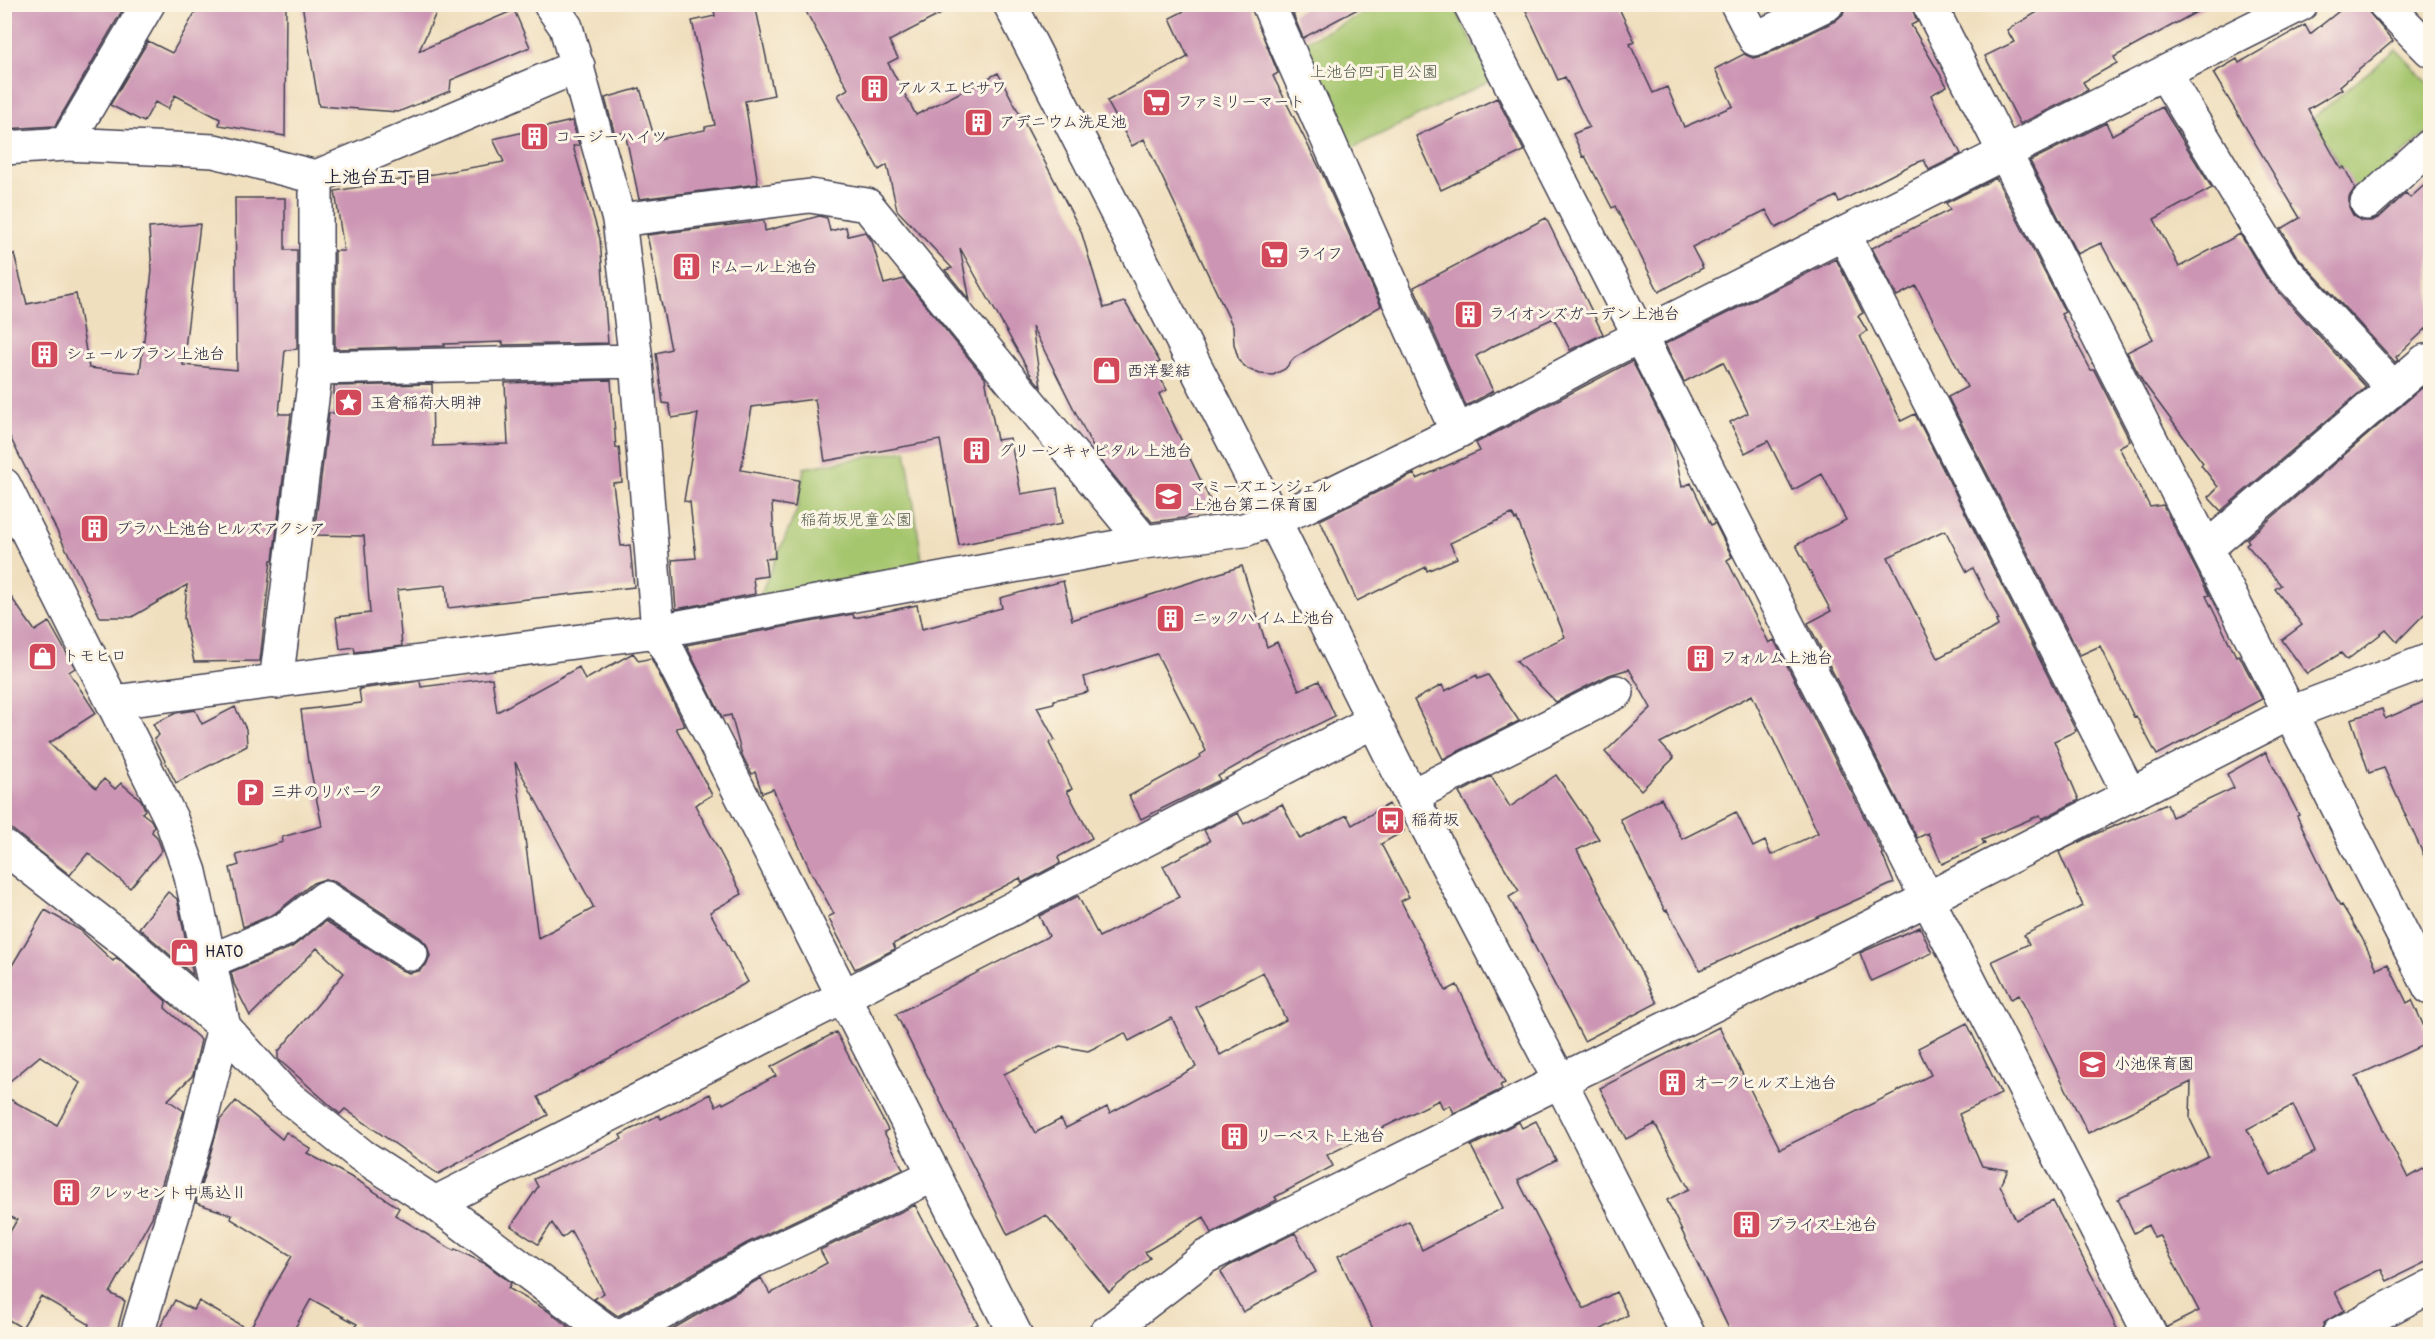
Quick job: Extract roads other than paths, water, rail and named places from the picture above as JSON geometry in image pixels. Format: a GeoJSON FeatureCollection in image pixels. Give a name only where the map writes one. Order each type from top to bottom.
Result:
{"type":"FeatureCollection","features":[{"type":"Feature","properties":{"kind":"street"},"geometry":{"type":"LineString","coordinates":[[66,144],[148,4]]}},
{"type":"Feature","properties":{"kind":"street"},"geometry":{"type":"LineString","coordinates":[[550,4],[566,27],[619,220],[636,361],[658,631],[1015,1335]]}},
{"type":"Feature","properties":{"kind":"street"},"geometry":{"type":"LineString","coordinates":[[1268,4],[1457,432]]}},
{"type":"Feature","properties":{"kind":"street"},"geometry":{"type":"LineString","coordinates":[[1470,4],[1642,336],[2150,1335]]}},
{"type":"Feature","properties":{"kind":"street"},"geometry":{"type":"LineString","coordinates":[[1737,4],[1755,39],[1827,4]]}},
{"type":"Feature","properties":{"kind":"street"},"geometry":{"type":"LineString","coordinates":[[1929,4],[2430,988]]}},
{"type":"Feature","properties":{"kind":"street"},"geometry":{"type":"LineString","coordinates":[[114,702],[658,631],[1144,542],[1244,531],[1274,520],[1457,432],[1642,336],[2301,4]]}},
{"type":"Feature","properties":{"kind":"street"},"geometry":{"type":"LineString","coordinates":[[2385,4],[2430,50]]}},
{"type":"Feature","properties":{"kind":"street"},"geometry":{"type":"LineString","coordinates":[[1012,5],[1274,520],[1411,796],[1560,1081],[1688,1335]]}},
{"type":"Feature","properties":{"kind":"street"},"geometry":{"type":"LineString","coordinates":[[4,148],[66,144],[213,151],[316,177],[578,66]]}},
{"type":"Feature","properties":{"kind":"street"},"geometry":{"type":"LineString","coordinates":[[2164,74],[2281,266],[2393,388]]}},
{"type":"Feature","properties":{"kind":"street"},"geometry":{"type":"LineString","coordinates":[[2367,203],[2430,146]]}},
{"type":"Feature","properties":{"kind":"street"},"geometry":{"type":"LineString","coordinates":[[276,682],[316,368],[316,177]]}},
{"type":"Feature","properties":{"kind":"street"},"geometry":{"type":"LineString","coordinates":[[619,220],[810,196],[867,205],[1144,542]]}},
{"type":"Feature","properties":{"kind":"street"},"geometry":{"type":"LineString","coordinates":[[1844,234],[2130,795]]}},
{"type":"Feature","properties":{"kind":"street"},"geometry":{"type":"LineString","coordinates":[[316,368],[636,361]]}},
{"type":"Feature","properties":{"kind":"street"},"geometry":{"type":"LineString","coordinates":[[2207,548],[2425,361],[2430,368]]}},
{"type":"Feature","properties":{"kind":"street"},"geometry":{"type":"LineString","coordinates":[[4,484],[171,819],[190,872],[225,1027],[198,1131],[137,1335]]}},
{"type":"Feature","properties":{"kind":"street"},"geometry":{"type":"LineString","coordinates":[[1105,1335],[1205,1257],[1927,899],[2290,713],[2430,660]]}},
{"type":"Feature","properties":{"kind":"street"},"geometry":{"type":"LineString","coordinates":[[1411,796],[1617,692]]}},
{"type":"Feature","properties":{"kind":"street"},"geometry":{"type":"LineString","coordinates":[[435,1203],[843,996],[1374,721]]}},
{"type":"Feature","properties":{"kind":"street"},"geometry":{"type":"LineString","coordinates":[[4,847],[130,945],[225,1027],[282,1092],[361,1155],[435,1203],[522,1266],[610,1335]]}},
{"type":"Feature","properties":{"kind":"street"},"geometry":{"type":"LineString","coordinates":[[210,961],[284,930],[326,898],[411,954]]}},
{"type":"Feature","properties":{"kind":"street"},"geometry":{"type":"LineString","coordinates":[[625,1335],[755,1260],[934,1175]]}},
{"type":"Feature","properties":{"kind":"street"},"geometry":{"type":"LineString","coordinates":[[2339,1335],[2430,1287]]}},
{"type":"Feature","properties":{"kind":"place","name":"アルスエビサワ"},"geometry":{"type":"Point","coordinates":[875,88]}},
{"type":"Feature","properties":{"kind":"place","name":"ファミリーマート"},"geometry":{"type":"Point","coordinates":[1156,102]}},
{"type":"Feature","properties":{"kind":"place","name":"アデニウム洗足池"},"geometry":{"type":"Point","coordinates":[978,122]}},
{"type":"Feature","properties":{"kind":"place","name":"コージーハイツ"},"geometry":{"type":"Point","coordinates":[534,137]}},
{"type":"Feature","properties":{"kind":"place","name":"ライフ"},"geometry":{"type":"Point","coordinates":[1275,254]}},
{"type":"Feature","properties":{"kind":"place","name":"ドムール上池台"},"geometry":{"type":"Point","coordinates":[686,267]}},
{"type":"Feature","properties":{"kind":"place","name":"ライオンズガーデン上池台"},"geometry":{"type":"Point","coordinates":[1468,314]}},
{"type":"Feature","properties":{"kind":"place","name":"シェールブラン上池台"},"geometry":{"type":"Point","coordinates":[45,354]}},
{"type":"Feature","properties":{"kind":"place","name":"西洋髪結"},"geometry":{"type":"Point","coordinates":[1106,371]}},
{"type":"Feature","properties":{"kind":"place","name":"玉倉稲荷大明神"},"geometry":{"type":"Point","coordinates":[349,403]}},
{"type":"Feature","properties":{"kind":"place","name":"グリーンキャピタル 上池台"},"geometry":{"type":"Point","coordinates":[977,451]}},
{"type":"Feature","properties":{"kind":"place","name":"マミーズエンジェル 上池台第二保育園"},"geometry":{"type":"Point","coordinates":[1169,496]}},
{"type":"Feature","properties":{"kind":"place","name":"プラハ上池台 ヒルズアクシア"},"geometry":{"type":"Point","coordinates":[95,529]}},
{"type":"Feature","properties":{"kind":"place","name":"ニックハイム上池台"},"geometry":{"type":"Point","coordinates":[1171,618]}},
{"type":"Feature","properties":{"kind":"place","name":"トモヒロ"},"geometry":{"type":"Point","coordinates":[42,656]}},
{"type":"Feature","properties":{"kind":"place","name":"フォルム上池台"},"geometry":{"type":"Point","coordinates":[1700,658]}},
{"type":"Feature","properties":{"kind":"place","name":"三井のリパーク"},"geometry":{"type":"Point","coordinates":[250,792]}},
{"type":"Feature","properties":{"kind":"place","name":"稲荷坂"},"geometry":{"type":"Point","coordinates":[1390,820]}},
{"type":"Feature","properties":{"kind":"place","name":"HATO"},"geometry":{"type":"Point","coordinates":[184,952]}},
{"type":"Feature","properties":{"kind":"place","name":"小池保育園"},"geometry":{"type":"Point","coordinates":[2093,1064]}},
{"type":"Feature","properties":{"kind":"place","name":"オークヒルズ上池台"},"geometry":{"type":"Point","coordinates":[1672,1083]}},
{"type":"Feature","properties":{"kind":"place","name":"リーベスト上池台"},"geometry":{"type":"Point","coordinates":[1235,1136]}},
{"type":"Feature","properties":{"kind":"place","name":"クレッセント中馬込Ⅱ"},"geometry":{"type":"Point","coordinates":[66,1193]}},
{"type":"Feature","properties":{"kind":"place","name":"プライズ上池台"},"geometry":{"type":"Point","coordinates":[1746,1225]}},
{"type":"Feature","properties":{"kind":"district","name":"上池台五丁目"},"geometry":{"type":"Point","coordinates":[378,177]}},
{"type":"Feature","properties":{"kind":"park label","name":"上池台四丁目公園"},"geometry":{"type":"Point","coordinates":[1374,72]}},
{"type":"Feature","properties":{"kind":"park label","name":"稲荷坂児童公園"},"geometry":{"type":"Point","coordinates":[856,520]}}]}
